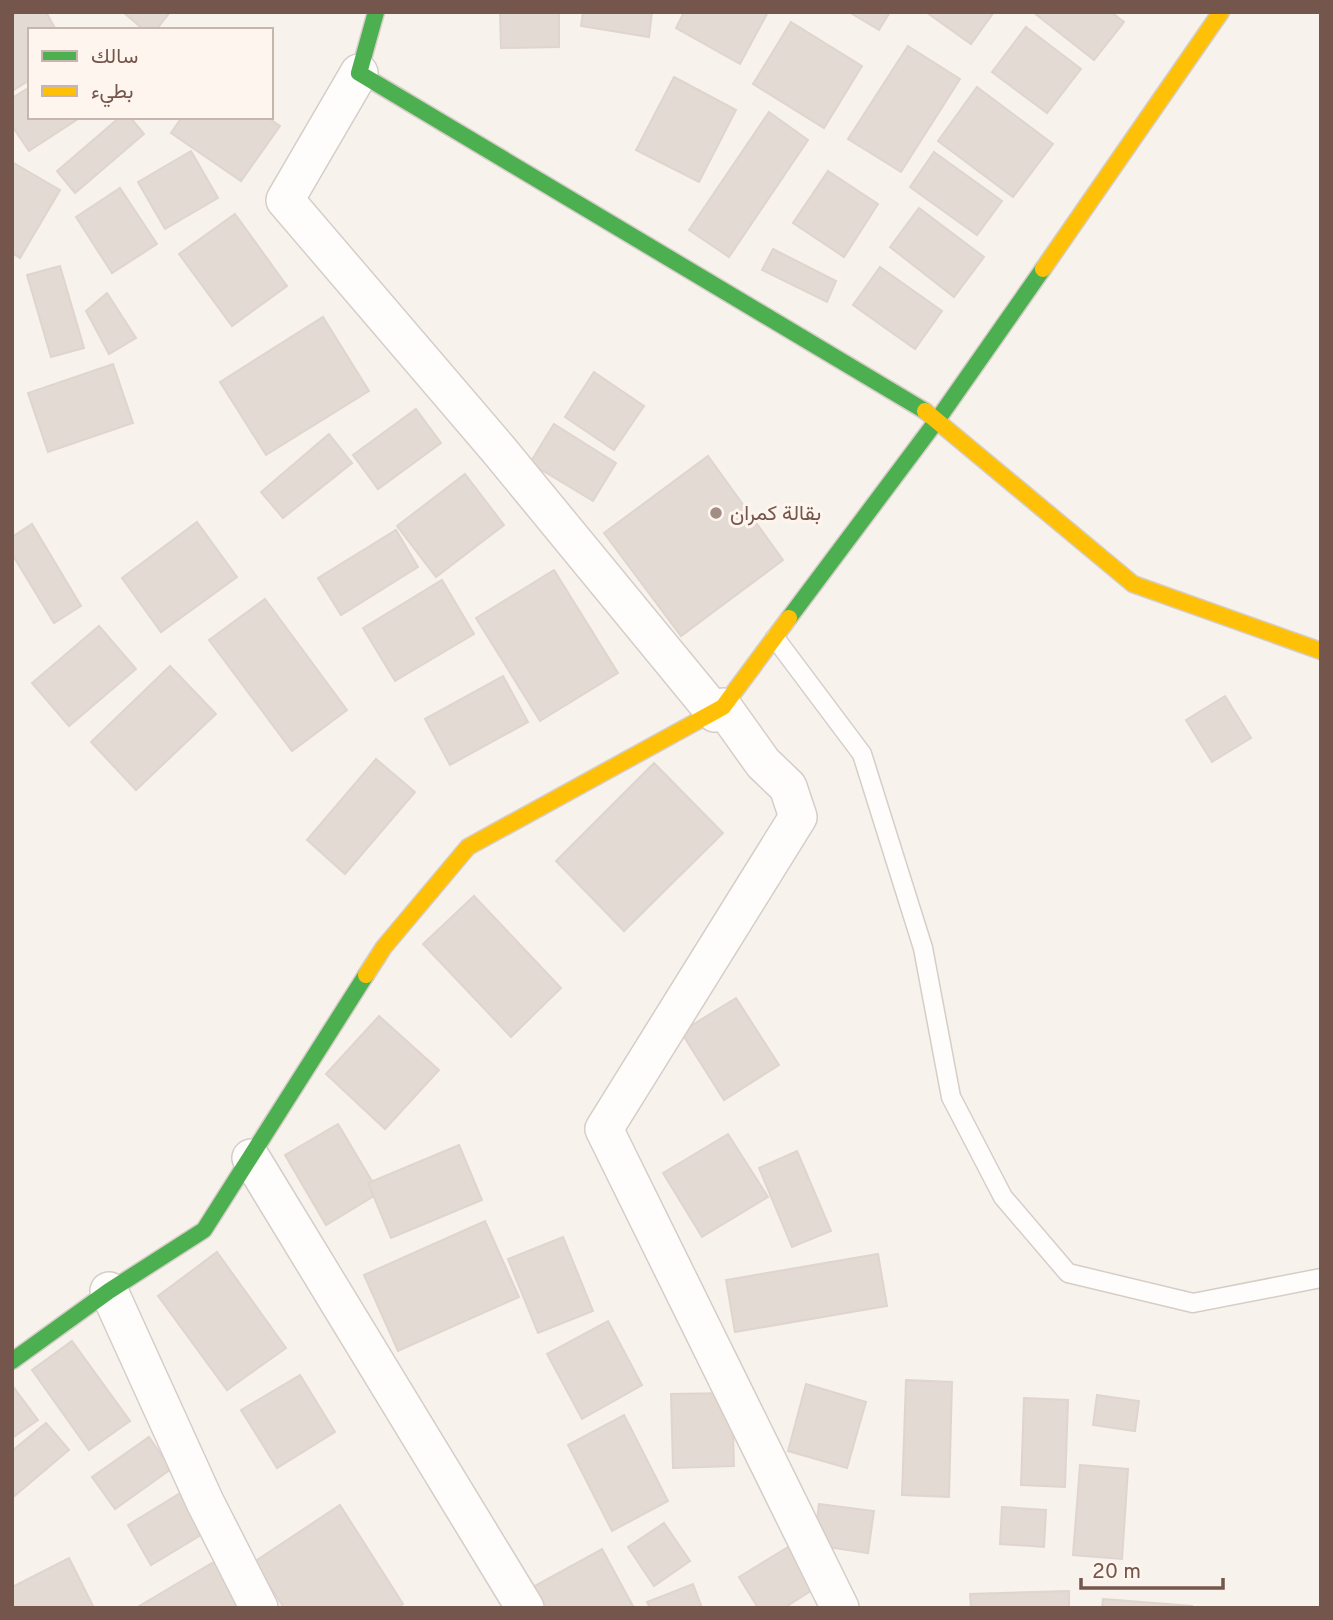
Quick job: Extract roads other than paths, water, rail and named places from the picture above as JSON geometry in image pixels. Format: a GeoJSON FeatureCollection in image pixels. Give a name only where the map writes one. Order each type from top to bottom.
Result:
{"type":"FeatureCollection","features":[{"type":"Feature","properties":{"kind":"street"},"geometry":{"type":"LineString","coordinates":[[376,12],[359,73],[285,200],[764,763],[788,787],[798,817],[604,1129],[840,1608]]}},
{"type":"Feature","properties":{"kind":"street"},"geometry":{"type":"LineString","coordinates":[[12,1361],[109,1291],[204,1230],[384,947],[468,847],[719,710],[938,419],[1221,12]]}},
{"type":"Feature","properties":{"kind":"street"},"geometry":{"type":"LineString","coordinates":[[359,73],[938,419],[1133,584],[1321,651]]}},
{"type":"Feature","properties":{"kind":"street"},"geometry":{"type":"LineString","coordinates":[[251,1158],[525,1608]]}},
{"type":"Feature","properties":{"kind":"street"},"geometry":{"type":"LineString","coordinates":[[109,1291],[205,1502],[258,1608]]}},
{"type":"Feature","properties":{"kind":"lane"},"geometry":{"type":"LineString","coordinates":[[775,638],[862,754],[923,948],[951,1097],[1003,1197],[1068,1273],[1193,1303],[1321,1278]]}},
{"type":"Feature","properties":{"kind":"place","name":"بقالة كمران"},"geometry":{"type":"Point","coordinates":[716,513]}}]}
